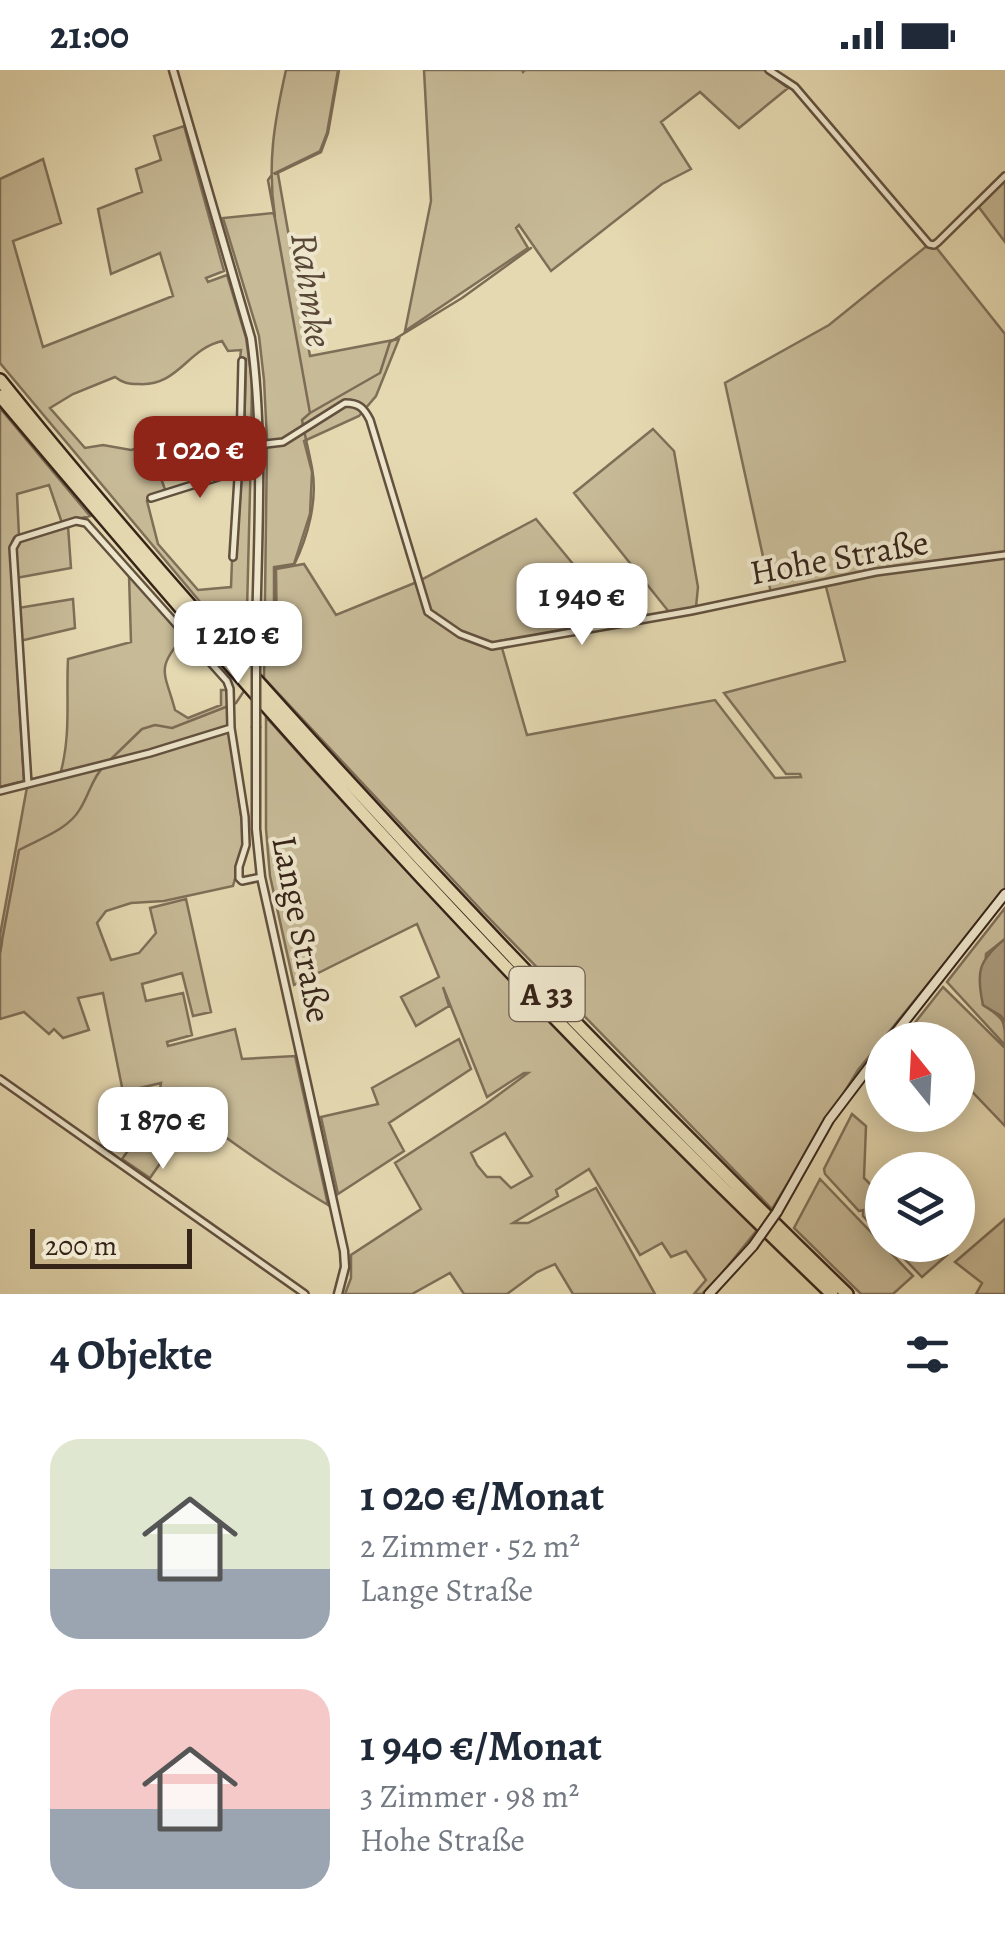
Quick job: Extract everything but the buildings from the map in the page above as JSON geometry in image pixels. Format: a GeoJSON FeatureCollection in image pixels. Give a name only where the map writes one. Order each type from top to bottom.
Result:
{"type":"FeatureCollection","features":[{"type":"Feature","properties":{"kind":"highway","name":"A 33"},"geometry":{"type":"LineString","coordinates":[[0,380],[252,682],[610,1059],[847,1294]]}},
{"type":"Feature","properties":{"kind":"highway","name":"A 33"},"geometry":{"type":"LineString","coordinates":[[0,396],[377,828],[607,1071],[832,1294]]}},
{"type":"Feature","properties":{"kind":"main road"},"geometry":{"type":"LineString","coordinates":[[904,1022],[1005,894]]}},
{"type":"Feature","properties":{"kind":"main road"},"geometry":{"type":"LineString","coordinates":[[709,1294],[778,1212],[830,1120],[865,1073]]}},
{"type":"Feature","properties":{"kind":"street","name":"Lange Straße"},"geometry":{"type":"LineString","coordinates":[[173,70],[252,338],[258,447],[256,829],[260,877],[344,1252],[345,1267],[338,1294]]}},
{"type":"Feature","properties":{"kind":"street"},"geometry":{"type":"LineString","coordinates":[[768,70],[795,88],[929,244],[938,242],[1005,176]]}},
{"type":"Feature","properties":{"kind":"street"},"geometry":{"type":"LineString","coordinates":[[233,557],[242,361]]}},
{"type":"Feature","properties":{"kind":"street","name":"Hohe Straße"},"geometry":{"type":"LineString","coordinates":[[258,447],[283,442],[345,404],[365,410],[428,612],[460,634],[492,646],[691,611],[876,572],[1005,555]]}},
{"type":"Feature","properties":{"kind":"street"},"geometry":{"type":"LineString","coordinates":[[240,448],[258,447]]}},
{"type":"Feature","properties":{"kind":"street"},"geometry":{"type":"LineString","coordinates":[[152,498],[238,472]]}},
{"type":"Feature","properties":{"kind":"street"},"geometry":{"type":"LineString","coordinates":[[28,784],[12,548],[18,539],[76,521],[86,523],[230,689],[230,728],[246,817],[246,845],[238,878],[242,882],[260,877]]}},
{"type":"Feature","properties":{"kind":"street"},"geometry":{"type":"LineString","coordinates":[[0,791],[125,760],[230,728]]}},
{"type":"Feature","properties":{"kind":"street"},"geometry":{"type":"LineString","coordinates":[[0,1079],[305,1294]]}},
{"type":"Feature","properties":{"kind":"shaded area"},"geometry":{"type":"Polygon","coordinates":[[[286,70],[338,70],[320,151],[275,173],[310,356],[399,339],[376,396],[359,416],[304,441],[312,472],[310,514],[294,564],[274,567],[274,638],[276,569],[304,564],[336,615],[417,582],[536,519],[620,621],[500,641],[527,735],[715,700],[775,778],[801,777],[786,774],[724,693],[845,661],[825,583],[771,593],[725,383],[829,325],[928,245],[935,246],[1005,334],[1005,889],[897,1022],[865,1022],[865,1061],[772,1209],[485,914],[264,678],[264,380],[259,336],[223,218],[273,213],[275,217],[272,180],[278,108],[286,70]]]}},
{"type":"Feature","properties":{"kind":"shaded area"},"geometry":{"type":"Polygon","coordinates":[[[424,70],[764,70],[788,88],[739,128],[700,92],[661,122],[691,169],[662,184],[551,271],[519,225],[516,228],[528,248],[405,331],[431,201],[424,70]]]}},
{"type":"Feature","properties":{"kind":"shaded area"},"geometry":{"type":"Polygon","coordinates":[[[184,126],[224,271],[206,278],[208,282],[227,275],[246,338],[252,381],[251,441],[244,440],[246,359],[240,359],[241,350],[228,351],[222,341],[210,345],[163,380],[134,384],[115,377],[50,408],[85,448],[103,445],[131,450],[149,445],[167,495],[147,501],[158,544],[198,590],[231,587],[243,452],[251,452],[246,650],[201,603],[0,363],[0,179],[43,159],[61,223],[13,241],[43,347],[173,296],[160,253],[111,274],[98,209],[142,192],[136,169],[161,160],[154,136],[184,126]]]}},
{"type":"Feature","properties":{"kind":"shaded area"},"geometry":{"type":"Polygon","coordinates":[[[1005,179],[1005,242],[978,206],[1005,179]]]}},
{"type":"Feature","properties":{"kind":"shaded area"},"geometry":{"type":"Polygon","coordinates":[[[0,408],[90,516],[62,523],[49,485],[17,494],[19,536],[10,547],[24,781],[0,787],[0,408]]]}},
{"type":"Feature","properties":{"kind":"shaded area"},"geometry":{"type":"Polygon","coordinates":[[[653,429],[674,451],[698,587],[696,607],[669,612],[574,493],[653,429]]]}},
{"type":"Feature","properties":{"kind":"shaded area"},"geometry":{"type":"Polygon","coordinates":[[[68,526],[71,568],[16,578],[18,541],[68,526]]]}},
{"type":"Feature","properties":{"kind":"shaded area"},"geometry":{"type":"Polygon","coordinates":[[[129,575],[183,637],[169,657],[165,672],[175,710],[188,718],[221,705],[221,690],[228,690],[230,738],[245,842],[233,886],[164,901],[131,903],[106,911],[97,923],[111,960],[139,953],[156,933],[150,908],[186,899],[211,1012],[193,1016],[182,973],[142,984],[146,1001],[183,993],[192,1035],[167,1042],[168,1046],[235,1029],[242,1059],[295,1056],[328,1205],[201,1120],[160,1089],[161,1083],[123,1092],[103,993],[78,998],[89,1030],[63,1038],[54,1029],[49,1034],[24,1012],[0,1019],[0,935],[27,787],[60,779],[63,771],[68,659],[131,642],[129,575]]]}},
{"type":"Feature","properties":{"kind":"shaded area"},"geometry":{"type":"Polygon","coordinates":[[[73,599],[75,628],[20,641],[18,608],[73,599]]]}},
{"type":"Feature","properties":{"kind":"shaded area"},"geometry":{"type":"Polygon","coordinates":[[[266,717],[446,913],[757,1230],[702,1294],[694,1294],[706,1280],[686,1251],[671,1257],[662,1243],[640,1255],[589,1169],[556,1190],[558,1196],[513,1223],[528,1223],[596,1188],[655,1294],[573,1294],[555,1264],[507,1294],[464,1294],[450,1273],[412,1294],[345,1294],[351,1278],[351,1255],[421,1209],[395,1163],[528,1073],[487,1097],[443,987],[449,1006],[416,1026],[401,997],[439,977],[417,924],[294,985],[270,876],[266,717]],[[505,1133],[471,1153],[487,1177],[500,1177],[511,1188],[532,1176],[505,1133]]]}},
{"type":"Feature","properties":{"kind":"shaded area"},"geometry":{"type":"Polygon","coordinates":[[[1005,908],[1005,939],[986,954],[983,1005],[1002,1021],[1005,1045],[947,982],[1005,908]]]}},
{"type":"Feature","properties":{"kind":"shaded area"},"geometry":{"type":"Polygon","coordinates":[[[1005,939],[1005,1022],[983,1005],[980,984],[984,961],[1005,939]]]}},
{"type":"Feature","properties":{"kind":"shaded area"},"geometry":{"type":"Polygon","coordinates":[[[943,987],[1005,1048],[1005,1126],[975,1095],[975,1022],[916,1022],[943,987]]]}},
{"type":"Feature","properties":{"kind":"shaded area"},"geometry":{"type":"Polygon","coordinates":[[[459,1039],[471,1069],[389,1123],[404,1151],[338,1194],[321,1117],[378,1104],[372,1088],[459,1039]]]}},
{"type":"Feature","properties":{"kind":"shaded area"},"geometry":{"type":"Polygon","coordinates":[[[852,1114],[865,1125],[865,1218],[863,1210],[859,1211],[824,1169],[852,1114]]]}},
{"type":"Feature","properties":{"kind":"shaded area"},"geometry":{"type":"Polygon","coordinates":[[[143,1130],[170,1149],[150,1178],[122,1159],[143,1130]]]}},
{"type":"Feature","properties":{"kind":"shaded area"},"geometry":{"type":"Polygon","coordinates":[[[820,1179],[865,1226],[865,1262],[900,1262],[913,1276],[893,1294],[861,1294],[794,1228],[820,1179]]]}},
{"type":"Feature","properties":{"kind":"shaded area"},"geometry":{"type":"Polygon","coordinates":[[[1005,1219],[1005,1294],[976,1294],[982,1283],[955,1262],[975,1262],[975,1245],[1005,1219]]]}},
{"type":"Feature","properties":{"kind":"shaded area"},"geometry":{"type":"Polygon","coordinates":[[[907,1262],[939,1262],[922,1277],[907,1262]]]}},
{"type":"Feature","properties":{"kind":"waterway","name":"Rahmke"},"geometry":{"type":"LineString","coordinates":[[275,174],[321,152],[339,70]]}},
{"type":"Feature","properties":{"kind":"waterway","name":"Rahmke"},"geometry":{"type":"LineString","coordinates":[[258,669],[275,652],[275,568],[294,565],[307,530],[314,493],[302,420],[310,413],[268,180],[271,176]]}},
{"type":"Feature","properties":{"kind":"waterway"},"geometry":{"type":"LineString","coordinates":[[310,413],[380,373],[390,342],[462,298],[531,248]]}},
{"type":"Feature","properties":{"kind":"waterway","name":"Rahmke"},"geometry":{"type":"LineString","coordinates":[[110,760],[142,729],[155,725],[172,728],[236,703],[246,688]]}},
{"type":"Feature","properties":{"kind":"waterway","name":"Rahmke"},"geometry":{"type":"LineString","coordinates":[[0,951],[19,850],[75,816],[104,766]]}}]}
